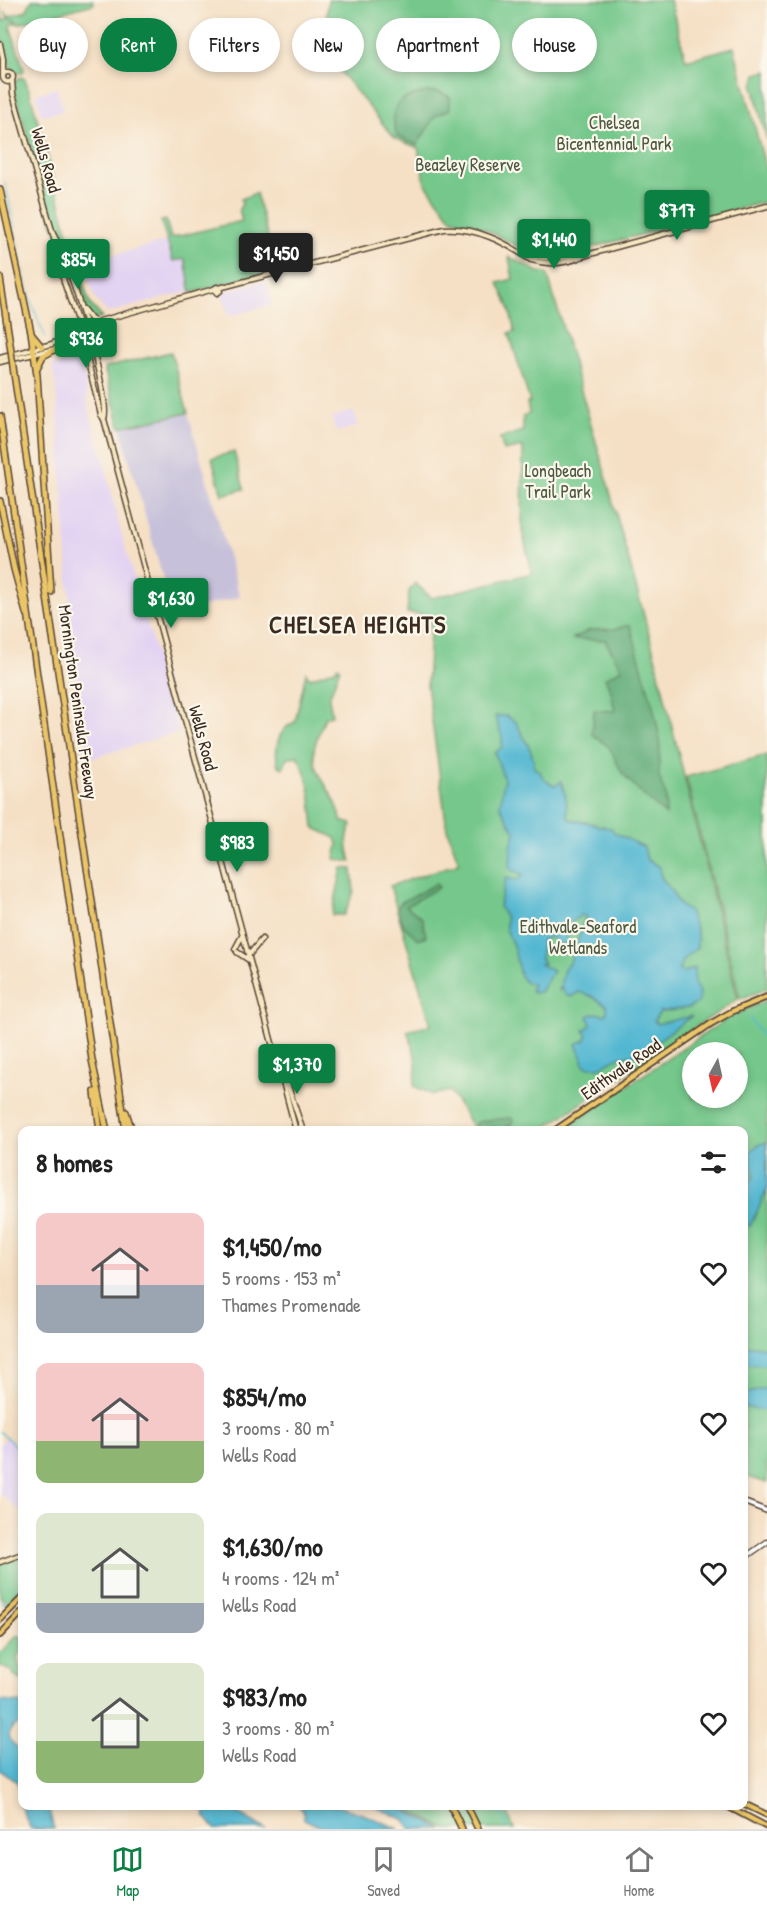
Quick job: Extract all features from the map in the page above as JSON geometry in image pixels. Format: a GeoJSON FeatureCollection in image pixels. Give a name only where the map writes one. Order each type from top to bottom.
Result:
{"type":"FeatureCollection","features":[{"type":"Feature","properties":{"kind":"highway"},"geometry":{"type":"LineString","coordinates":[[0,190],[31,332],[37,375],[52,629]]}},
{"type":"Feature","properties":{"kind":"highway","name":"Mornington Peninsula Freeway"},"geometry":{"type":"LineString","coordinates":[[0,278],[125,1126]]}},
{"type":"Feature","properties":{"kind":"highway"},"geometry":{"type":"LineString","coordinates":[[31,332],[42,347]]}},
{"type":"Feature","properties":{"kind":"highway"},"geometry":{"type":"LineString","coordinates":[[37,375],[41,357],[56,349]]}},
{"type":"Feature","properties":{"kind":"highway","name":"Mornington Peninsula Freeway"},"geometry":{"type":"LineString","coordinates":[[0,416],[92,1060],[106,1126]]}},
{"type":"Feature","properties":{"kind":"highway"},"geometry":{"type":"LineString","coordinates":[[0,501],[14,569],[33,637]]}},
{"type":"Feature","properties":{"kind":"highway"},"geometry":{"type":"LineString","coordinates":[[115,1057],[131,1126]]}},
{"type":"Feature","properties":{"kind":"highway"},"geometry":{"type":"LineString","coordinates":[[92,1060],[99,1126]]}},
{"type":"Feature","properties":{"kind":"highway"},"geometry":{"type":"LineString","coordinates":[[453,1810],[461,1827]]}},
{"type":"Feature","properties":{"kind":"highway"},"geometry":{"type":"LineString","coordinates":[[469,1810],[478,1829]]}},
{"type":"Feature","properties":{"kind":"main road"},"geometry":{"type":"LineString","coordinates":[[0,44],[3,78]]}},
{"type":"Feature","properties":{"kind":"main road"},"geometry":{"type":"LineString","coordinates":[[3,59],[11,73]]}},
{"type":"Feature","properties":{"kind":"main road"},"geometry":{"type":"LineString","coordinates":[[3,78],[5,72],[11,73]]}},
{"type":"Feature","properties":{"kind":"main road","name":"Wells Road"},"geometry":{"type":"LineString","coordinates":[[11,73],[13,94],[53,234],[64,282],[82,338],[101,416],[104,419],[295,1126]]}},
{"type":"Feature","properties":{"kind":"main road"},"geometry":{"type":"LineString","coordinates":[[3,78],[8,82],[12,80]]}},
{"type":"Feature","properties":{"kind":"main road","name":"Wells Road"},"geometry":{"type":"LineString","coordinates":[[3,78],[13,94]]}},
{"type":"Feature","properties":{"kind":"main road"},"geometry":{"type":"LineString","coordinates":[[34,352],[96,322],[104,322],[444,229],[477,231],[526,256],[552,260],[583,256],[767,206]]}},
{"type":"Feature","properties":{"kind":"main road","name":"Wells Road"},"geometry":{"type":"LineString","coordinates":[[53,234],[70,271],[88,333],[103,391],[106,415],[104,419]]}},
{"type":"Feature","properties":{"kind":"main road"},"geometry":{"type":"LineString","coordinates":[[80,306],[96,322]]}},
{"type":"Feature","properties":{"kind":"main road"},"geometry":{"type":"LineString","coordinates":[[0,360],[56,349],[82,338],[104,322]]}},
{"type":"Feature","properties":{"kind":"main road"},"geometry":{"type":"LineString","coordinates":[[91,344],[104,322]]}},
{"type":"Feature","properties":{"kind":"main road"},"geometry":{"type":"LineString","coordinates":[[70,343],[78,346],[87,358]]}},
{"type":"Feature","properties":{"kind":"main road"},"geometry":{"type":"LineString","coordinates":[[243,936],[236,951],[249,958],[262,939]]}},
{"type":"Feature","properties":{"kind":"main road","name":"Edithvale Road"},"geometry":{"type":"LineString","coordinates":[[561,1126],[712,1023],[733,1011],[767,997]]}},
{"type":"Feature","properties":{"kind":"main road","name":"Wells Road"},"geometry":{"type":"LineString","coordinates":[[278,1062],[301,1126]]}},
{"type":"Feature","properties":{"kind":"main road"},"geometry":{"type":"LineString","coordinates":[[0,1562],[18,1555]]}},
{"type":"Feature","properties":{"kind":"main road"},"geometry":{"type":"LineString","coordinates":[[0,1620],[18,1602]]}},
{"type":"Feature","properties":{"kind":"main road"},"geometry":{"type":"LineString","coordinates":[[0,1635],[18,1617]]}},
{"type":"Feature","properties":{"kind":"main road"},"geometry":{"type":"LineString","coordinates":[[748,1806],[767,1815]]}},
{"type":"Feature","properties":{"kind":"main road"},"geometry":{"type":"LineString","coordinates":[[735,1810],[767,1827]]}},
{"type":"Feature","properties":{"kind":"street"},"geometry":{"type":"LineString","coordinates":[[748,1504],[767,1511]]}},
{"type":"Feature","properties":{"kind":"street"},"geometry":{"type":"LineString","coordinates":[[748,1555],[767,1542]]}},
{"type":"Feature","properties":{"kind":"shaded area"},"geometry":{"type":"Polygon","coordinates":[[[57,88],[63,111],[42,115],[36,94],[57,88]]]}},
{"type":"Feature","properties":{"kind":"shaded area"},"geometry":{"type":"Polygon","coordinates":[[[167,241],[173,261],[185,259],[190,291],[108,313],[96,300],[82,263],[167,241]]]}},
{"type":"Feature","properties":{"kind":"shaded area"},"geometry":{"type":"Polygon","coordinates":[[[266,280],[272,305],[229,316],[222,293],[266,280]]]}},
{"type":"Feature","properties":{"kind":"shaded area"},"geometry":{"type":"Polygon","coordinates":[[[79,358],[86,381],[88,408],[104,461],[123,540],[179,732],[89,759],[73,648],[56,388],[52,366],[79,358]]]}},
{"type":"Feature","properties":{"kind":"shaded area"},"geometry":{"type":"Polygon","coordinates":[[[354,411],[358,426],[336,432],[332,417],[354,411]]]}},
{"type":"Feature","properties":{"kind":"shaded area"},"geometry":{"type":"Polygon","coordinates":[[[188,413],[240,597],[173,614],[120,427],[188,413]]]}},
{"type":"Feature","properties":{"kind":"shaded area"},"geometry":{"type":"Polygon","coordinates":[[[6,1438],[18,1449],[18,1509],[0,1493],[0,1445],[6,1438]]]}},
{"type":"Feature","properties":{"kind":"green space"},"geometry":{"type":"Polygon","coordinates":[[[32,0],[93,0],[94,4],[41,18],[18,18],[18,24],[11,18],[16,23],[10,26],[18,51],[18,72],[23,72],[15,73],[4,51],[0,6],[3,21],[8,19],[5,11],[9,18],[9,16],[26,11],[32,0]]]}},
{"type":"Feature","properties":{"kind":"green space","name":"Chelsea Bicentennial Park"},"geometry":{"type":"Polygon","coordinates":[[[328,0],[670,0],[686,60],[734,47],[767,173],[767,200],[598,246],[544,255],[528,252],[487,230],[451,218],[425,183],[418,148],[394,138],[340,72],[364,72],[364,18],[327,18],[328,0]]]}},
{"type":"Feature","properties":{"kind":"green space"},"geometry":{"type":"Polygon","coordinates":[[[767,71],[767,140],[753,86],[756,74],[767,71]]]}},
{"type":"Feature","properties":{"kind":"green space"},"geometry":{"type":"Polygon","coordinates":[[[21,77],[25,79],[31,96],[69,237],[67,240],[61,241],[53,225],[14,91],[14,81],[21,77]]]}},
{"type":"Feature","properties":{"kind":"green space"},"geometry":{"type":"Polygon","coordinates":[[[426,92],[440,92],[450,97],[450,109],[435,116],[417,145],[397,136],[394,110],[401,100],[426,92]]]}},
{"type":"Feature","properties":{"kind":"green space"},"geometry":{"type":"Polygon","coordinates":[[[256,193],[277,270],[191,293],[185,259],[173,261],[161,221],[166,220],[171,238],[242,221],[239,209],[242,204],[241,199],[256,193]]]}},
{"type":"Feature","properties":{"kind":"green space"},"geometry":{"type":"Polygon","coordinates":[[[70,244],[90,304],[102,317],[97,319],[92,318],[86,308],[81,290],[62,248],[70,244]]]}},
{"type":"Feature","properties":{"kind":"green space","name":"Edithvale-Seaford Wetlands"},"geometry":{"type":"Polygon","coordinates":[[[509,257],[539,272],[547,273],[655,656],[738,999],[548,1126],[472,1126],[450,1091],[433,1095],[414,1086],[415,1058],[407,1031],[431,1025],[390,886],[459,863],[447,829],[427,685],[431,615],[407,613],[409,591],[415,583],[432,598],[532,573],[522,530],[523,447],[504,451],[500,438],[523,431],[523,417],[529,413],[527,403],[530,402],[509,333],[515,332],[509,307],[498,283],[513,279],[509,257]]]}},
{"type":"Feature","properties":{"kind":"green space"},"geometry":{"type":"Polygon","coordinates":[[[171,352],[188,413],[120,427],[104,368],[171,352]]]}},
{"type":"Feature","properties":{"kind":"green space"},"geometry":{"type":"Polygon","coordinates":[[[234,452],[244,489],[222,495],[212,458],[234,452]]]}},
{"type":"Feature","properties":{"kind":"green space"},"geometry":{"type":"Polygon","coordinates":[[[630,625],[660,739],[659,777],[666,796],[666,815],[622,773],[609,747],[592,734],[594,710],[615,711],[611,691],[605,678],[622,669],[605,640],[572,639],[590,630],[615,629],[630,625]]]}},
{"type":"Feature","properties":{"kind":"green space"},"geometry":{"type":"Polygon","coordinates":[[[338,666],[340,668],[329,698],[332,715],[325,717],[314,750],[317,769],[336,803],[341,821],[352,826],[347,839],[351,862],[335,859],[338,844],[336,838],[314,828],[308,781],[297,756],[287,758],[283,768],[278,766],[277,759],[278,740],[284,730],[295,722],[306,673],[310,678],[336,669],[338,666]]]}},
{"type":"Feature","properties":{"kind":"green space"},"geometry":{"type":"Polygon","coordinates":[[[767,755],[767,989],[740,999],[686,777],[767,755]]]}},
{"type":"Feature","properties":{"kind":"green space"},"geometry":{"type":"Polygon","coordinates":[[[342,868],[352,869],[354,892],[344,915],[332,915],[342,868]]]}},
{"type":"Feature","properties":{"kind":"green space"},"geometry":{"type":"Polygon","coordinates":[[[436,884],[439,887],[406,906],[422,918],[426,936],[418,939],[404,926],[397,910],[400,903],[436,884]]]}},
{"type":"Feature","properties":{"kind":"green space"},"geometry":{"type":"Polygon","coordinates":[[[767,1000],[767,1483],[748,1477],[748,1126],[567,1126],[682,1049],[682,1108],[748,1108],[748,1042],[692,1042],[731,1016],[767,1000]]]}},
{"type":"Feature","properties":{"kind":"green space"},"geometry":{"type":"Polygon","coordinates":[[[511,1118],[514,1121],[509,1126],[476,1126],[475,1123],[511,1118]]]}},
{"type":"Feature","properties":{"kind":"green space"},"geometry":{"type":"Polygon","coordinates":[[[18,1557],[18,1594],[9,1603],[0,1597],[0,1564],[18,1557]]]}},
{"type":"Feature","properties":{"kind":"green space"},"geometry":{"type":"Polygon","coordinates":[[[18,1636],[18,1679],[11,1671],[0,1666],[0,1653],[18,1636]]]}},
{"type":"Feature","properties":{"kind":"green space"},"geometry":{"type":"Polygon","coordinates":[[[410,1810],[507,1810],[514,1829],[446,1829],[410,1810]]]}},
{"type":"Feature","properties":{"kind":"water"},"geometry":{"type":"Polygon","coordinates":[[[495,716],[506,716],[516,722],[530,750],[534,768],[539,770],[542,776],[553,785],[556,786],[561,781],[566,797],[568,818],[611,828],[615,833],[644,847],[647,860],[660,867],[662,879],[680,904],[689,911],[697,932],[697,948],[683,961],[679,971],[685,972],[694,968],[695,985],[699,992],[698,1003],[688,1008],[660,1012],[654,1020],[657,1024],[692,1016],[639,1054],[618,1057],[603,1066],[585,1066],[576,1044],[586,1040],[587,1035],[584,1030],[591,1025],[588,1016],[595,1013],[605,1015],[607,1011],[607,1006],[591,996],[579,992],[571,997],[565,995],[562,987],[559,992],[564,969],[570,962],[586,916],[581,915],[572,922],[566,943],[559,944],[553,936],[542,940],[541,959],[544,963],[540,964],[553,971],[540,992],[533,993],[531,989],[533,984],[525,982],[520,976],[514,948],[506,929],[506,918],[499,906],[506,878],[517,880],[524,875],[510,869],[511,846],[515,832],[500,806],[504,780],[495,753],[502,747],[502,737],[495,716]]]}},
{"type":"Feature","properties":{"kind":"water"},"geometry":{"type":"Polygon","coordinates":[[[767,1142],[767,1190],[750,1226],[748,1226],[748,1184],[754,1176],[749,1152],[767,1142]]]}},
{"type":"Feature","properties":{"kind":"water"},"geometry":{"type":"Polygon","coordinates":[[[748,1346],[767,1348],[767,1365],[748,1364],[748,1346]]]}},
{"type":"Feature","properties":{"kind":"water"},"geometry":{"type":"Polygon","coordinates":[[[767,1388],[767,1411],[748,1408],[748,1393],[767,1388]]]}},
{"type":"Feature","properties":{"kind":"water"},"geometry":{"type":"Polygon","coordinates":[[[0,1701],[18,1703],[18,1724],[9,1734],[18,1748],[18,1783],[0,1770],[0,1701]]]}},
{"type":"Feature","properties":{"kind":"water"},"geometry":{"type":"Polygon","coordinates":[[[23,1810],[49,1810],[54,1829],[31,1829],[23,1810]]]}},
{"type":"Feature","properties":{"kind":"water"},"geometry":{"type":"Polygon","coordinates":[[[204,1810],[234,1810],[265,1829],[215,1829],[206,1818],[204,1810]]]}},
{"type":"Feature","properties":{"kind":"water"},"geometry":{"type":"Polygon","coordinates":[[[302,1810],[350,1810],[399,1829],[325,1829],[304,1819],[302,1810]]]}},
{"type":"Feature","properties":{"kind":"water"},"geometry":{"type":"Polygon","coordinates":[[[383,1810],[406,1810],[442,1829],[411,1829],[403,1819],[383,1810]]]}},
{"type":"Feature","properties":{"kind":"waterway"},"geometry":{"type":"LineString","coordinates":[[5,183],[25,280],[45,336]]}},
{"type":"Feature","properties":{"kind":"waterway"},"geometry":{"type":"LineString","coordinates":[[750,1018],[767,1044]]}},
{"type":"Feature","properties":{"kind":"waterway"},"geometry":{"type":"LineString","coordinates":[[0,1432],[18,1448]]}},
{"type":"Feature","properties":{"kind":"waterway"},"geometry":{"type":"LineString","coordinates":[[0,1601],[10,1606]]}},
{"type":"Feature","properties":{"kind":"waterway"},"geometry":{"type":"LineString","coordinates":[[501,1810],[508,1829]]}},
{"type":"Feature","properties":{"kind":"district","name":"CHELSEA HEIGHTS"},"geometry":{"type":"Point","coordinates":[358,625]}},
{"type":"Feature","properties":{"kind":"park label","name":"Beazley Reserve"},"geometry":{"type":"Point","coordinates":[468,165]}},
{"type":"Feature","properties":{"kind":"park label","name":"Longbeach Trail Park"},"geometry":{"type":"Point","coordinates":[558,481]}}]}
